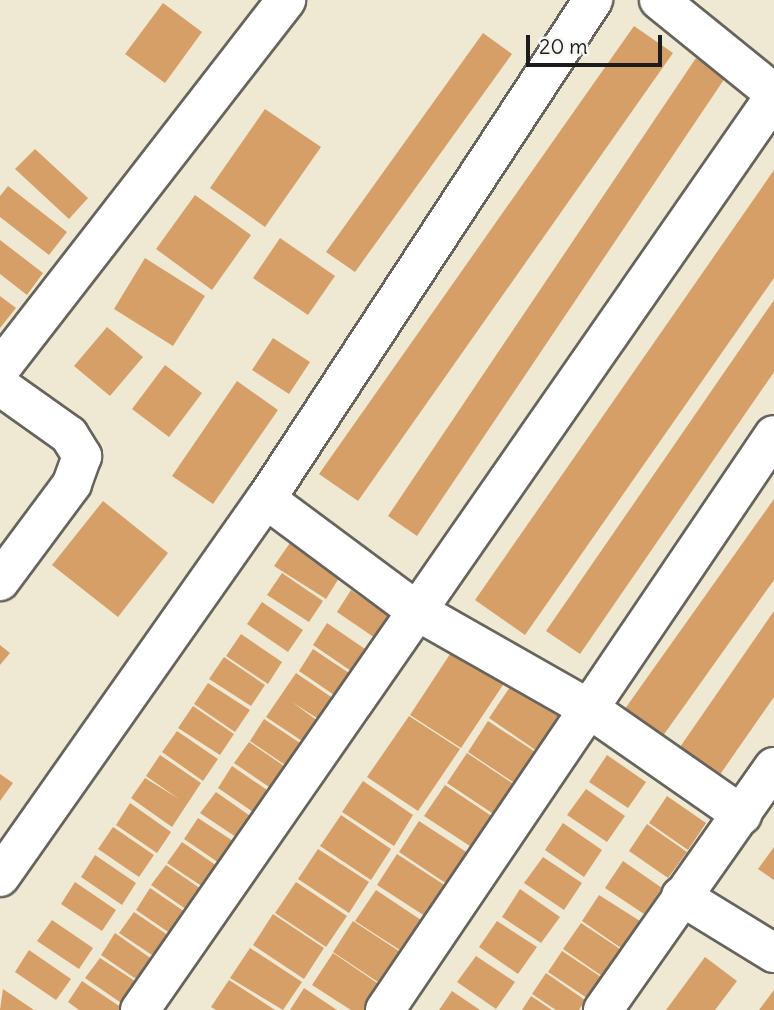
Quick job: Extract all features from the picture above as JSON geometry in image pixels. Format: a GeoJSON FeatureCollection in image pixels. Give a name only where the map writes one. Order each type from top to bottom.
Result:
{"type":"FeatureCollection","features":[{"type":"Feature","properties":{"kind":"street"},"geometry":{"type":"LineString","coordinates":[[0,369],[286,0]]}},
{"type":"Feature","properties":{"kind":"street"},"geometry":{"type":"LineString","coordinates":[[0,877],[266,499],[593,0]]}},
{"type":"Feature","properties":{"kind":"street"},"geometry":{"type":"LineString","coordinates":[[140,1010],[774,95],[659,0]]}},
{"type":"Feature","properties":{"kind":"street"},"geometry":{"type":"LineString","coordinates":[[0,386],[69,435],[82,456],[72,484],[0,581]]}},
{"type":"Feature","properties":{"kind":"street"},"geometry":{"type":"LineString","coordinates":[[385,1010],[591,710],[774,435]]}},
{"type":"Feature","properties":{"kind":"street"},"geometry":{"type":"LineString","coordinates":[[266,499],[418,611],[591,710],[742,815]]}},
{"type":"Feature","properties":{"kind":"street"},"geometry":{"type":"LineString","coordinates":[[603,1010],[774,766]]}},
{"type":"Feature","properties":{"kind":"street"},"geometry":{"type":"LineString","coordinates":[[681,896],[774,953]]}},
{"type":"Feature","properties":{"kind":"building"},"geometry":{"type":"Polygon","coordinates":[[[163,3],[202,32],[165,83],[125,54],[163,3]]]}},
{"type":"Feature","properties":{"kind":"building"},"geometry":{"type":"Polygon","coordinates":[[[634,26],[673,53],[358,501],[319,474],[634,26]]]}},
{"type":"Feature","properties":{"kind":"building"},"geometry":{"type":"Polygon","coordinates":[[[483,33],[512,54],[355,272],[326,252],[483,33]]]}},
{"type":"Feature","properties":{"kind":"building"},"geometry":{"type":"Polygon","coordinates":[[[696,58],[725,78],[417,536],[388,516],[696,58]]]}},
{"type":"Feature","properties":{"kind":"building"},"geometry":{"type":"Polygon","coordinates":[[[265,109],[321,147],[265,227],[210,188],[265,109]]]}},
{"type":"Feature","properties":{"kind":"building"},"geometry":{"type":"Polygon","coordinates":[[[35,149],[88,198],[69,219],[15,169],[35,149]]]}},
{"type":"Feature","properties":{"kind":"building"},"geometry":{"type":"Polygon","coordinates":[[[774,170],[774,278],[525,635],[475,600],[774,170]]]}},
{"type":"Feature","properties":{"kind":"building"},"geometry":{"type":"Polygon","coordinates":[[[8,186],[67,232],[49,255],[0,217],[0,196],[8,186]]]}},
{"type":"Feature","properties":{"kind":"building"},"geometry":{"type":"Polygon","coordinates":[[[195,195],[251,235],[212,290],[156,249],[195,195]]]}},
{"type":"Feature","properties":{"kind":"building"},"geometry":{"type":"Polygon","coordinates":[[[280,238],[335,276],[308,315],[253,278],[280,238]]]}},
{"type":"Feature","properties":{"kind":"building"},"geometry":{"type":"Polygon","coordinates":[[[0,240],[43,273],[27,295],[0,274],[0,240]]]}},
{"type":"Feature","properties":{"kind":"building"},"geometry":{"type":"Polygon","coordinates":[[[145,258],[205,296],[173,346],[114,309],[145,258]]]}},
{"type":"Feature","properties":{"kind":"building"},"geometry":{"type":"Polygon","coordinates":[[[0,296],[16,308],[0,328],[0,296]]]}},
{"type":"Feature","properties":{"kind":"building"},"geometry":{"type":"Polygon","coordinates":[[[774,300],[774,372],[580,654],[546,631],[774,300]]]}},
{"type":"Feature","properties":{"kind":"building"},"geometry":{"type":"Polygon","coordinates":[[[107,327],[143,357],[110,396],[74,366],[107,327]]]}},
{"type":"Feature","properties":{"kind":"building"},"geometry":{"type":"Polygon","coordinates":[[[273,338],[310,362],[289,394],[252,370],[273,338]]]}},
{"type":"Feature","properties":{"kind":"building"},"geometry":{"type":"Polygon","coordinates":[[[165,365],[202,393],[169,437],[132,409],[165,365]]]}},
{"type":"Feature","properties":{"kind":"building"},"geometry":{"type":"Polygon","coordinates":[[[237,381],[278,410],[213,504],[172,476],[237,381]]]}},
{"type":"Feature","properties":{"kind":"building"},"geometry":{"type":"Polygon","coordinates":[[[774,499],[774,580],[655,747],[617,720],[774,499]]]}},
{"type":"Feature","properties":{"kind":"building"},"geometry":{"type":"Polygon","coordinates":[[[103,501],[168,553],[118,617],[52,565],[103,501]]]}},
{"type":"Feature","properties":{"kind":"building"},"geometry":{"type":"Polygon","coordinates":[[[294,537],[344,570],[326,599],[274,566],[294,537]]]}},
{"type":"Feature","properties":{"kind":"building"},"geometry":{"type":"Polygon","coordinates":[[[282,573],[323,601],[309,622],[267,595],[282,573]]]}},
{"type":"Feature","properties":{"kind":"building"},"geometry":{"type":"Polygon","coordinates":[[[351,590],[392,618],[378,640],[337,612],[351,590]]]}},
{"type":"Feature","properties":{"kind":"building"},"geometry":{"type":"Polygon","coordinates":[[[262,602],[303,630],[288,652],[247,624],[262,602]]]}},
{"type":"Feature","properties":{"kind":"building"},"geometry":{"type":"Polygon","coordinates":[[[774,611],[774,697],[719,776],[680,747],[774,611]]]}},
{"type":"Feature","properties":{"kind":"building"},"geometry":{"type":"Polygon","coordinates":[[[327,623],[368,651],[354,673],[313,645],[327,623]]]}},
{"type":"Feature","properties":{"kind":"building"},"geometry":{"type":"Polygon","coordinates":[[[241,634],[282,662],[268,684],[226,656],[241,634]]]}},
{"type":"Feature","properties":{"kind":"building"},"geometry":{"type":"Polygon","coordinates":[[[0,645],[10,653],[0,665],[0,645]]]}},
{"type":"Feature","properties":{"kind":"building"},"geometry":{"type":"Polygon","coordinates":[[[454,648],[505,682],[461,748],[410,715],[454,648]]]}},
{"type":"Feature","properties":{"kind":"building"},"geometry":{"type":"Polygon","coordinates":[[[313,649],[355,677],[340,699],[299,671],[313,649]]]}},
{"type":"Feature","properties":{"kind":"building"},"geometry":{"type":"Polygon","coordinates":[[[224,657],[265,685],[251,706],[209,679],[224,657]]]}},
{"type":"Feature","properties":{"kind":"building"},"geometry":{"type":"Polygon","coordinates":[[[296,673],[337,701],[323,722],[292,702],[322,724],[308,745],[266,717],[296,673]]]}},
{"type":"Feature","properties":{"kind":"building"},"geometry":{"type":"Polygon","coordinates":[[[208,683],[250,710],[235,732],[194,704],[208,683]]]}},
{"type":"Feature","properties":{"kind":"building"},"geometry":{"type":"Polygon","coordinates":[[[512,684],[563,718],[540,753],[489,718],[512,684]]]}},
{"type":"Feature","properties":{"kind":"building"},"geometry":{"type":"Polygon","coordinates":[[[193,706],[234,734],[220,755],[178,728],[193,706]]]}},
{"type":"Feature","properties":{"kind":"building"},"geometry":{"type":"Polygon","coordinates":[[[409,716],[460,749],[418,811],[367,777],[409,716]]]}},
{"type":"Feature","properties":{"kind":"building"},"geometry":{"type":"Polygon","coordinates":[[[264,719],[306,747],[291,769],[250,741],[264,719]]]}},
{"type":"Feature","properties":{"kind":"building"},"geometry":{"type":"Polygon","coordinates":[[[488,721],[540,755],[519,786],[468,752],[488,721]]]}},
{"type":"Feature","properties":{"kind":"building"},"geometry":{"type":"Polygon","coordinates":[[[177,731],[218,759],[203,781],[162,752],[177,731]]]}},
{"type":"Feature","properties":{"kind":"building"},"geometry":{"type":"Polygon","coordinates":[[[249,742],[290,770],[275,791],[234,763],[249,742]]]}},
{"type":"Feature","properties":{"kind":"building"},"geometry":{"type":"Polygon","coordinates":[[[467,753],[518,787],[498,817],[447,783],[467,753]]]}},
{"type":"Feature","properties":{"kind":"building"},"geometry":{"type":"Polygon","coordinates":[[[160,755],[201,783],[172,827],[131,798],[145,778],[179,799],[146,776],[160,755]]]}},
{"type":"Feature","properties":{"kind":"building"},"geometry":{"type":"Polygon","coordinates":[[[607,755],[646,782],[628,808],[589,782],[607,755]]]}},
{"type":"Feature","properties":{"kind":"building"},"geometry":{"type":"Polygon","coordinates":[[[232,766],[273,794],[259,816],[218,788],[232,766]]]}},
{"type":"Feature","properties":{"kind":"building"},"geometry":{"type":"Polygon","coordinates":[[[0,774],[13,783],[0,801],[0,774]]]}},
{"type":"Feature","properties":{"kind":"building"},"geometry":{"type":"Polygon","coordinates":[[[363,781],[413,815],[394,846],[342,812],[363,781]]]}},
{"type":"Feature","properties":{"kind":"building"},"geometry":{"type":"Polygon","coordinates":[[[445,785],[496,819],[476,850],[424,816],[445,785]]]}},
{"type":"Feature","properties":{"kind":"building"},"geometry":{"type":"Polygon","coordinates":[[[586,789],[625,816],[607,842],[567,815],[586,789]]]}},
{"type":"Feature","properties":{"kind":"building"},"geometry":{"type":"Polygon","coordinates":[[[216,792],[256,820],[242,841],[200,813],[216,792]]]}},
{"type":"Feature","properties":{"kind":"building"},"geometry":{"type":"Polygon","coordinates":[[[667,796],[706,823],[688,850],[649,823],[667,796]]]}},
{"type":"Feature","properties":{"kind":"building"},"geometry":{"type":"Polygon","coordinates":[[[130,803],[171,832],[157,853],[116,825],[130,803]]]}},
{"type":"Feature","properties":{"kind":"building"},"geometry":{"type":"Polygon","coordinates":[[[341,815],[391,849],[371,880],[320,846],[341,815]]]}},
{"type":"Feature","properties":{"kind":"building"},"geometry":{"type":"Polygon","coordinates":[[[198,818],[239,845],[225,867],[184,839],[198,818]]]}},
{"type":"Feature","properties":{"kind":"building"},"geometry":{"type":"Polygon","coordinates":[[[419,821],[471,855],[450,886],[399,852],[419,821]]]}},
{"type":"Feature","properties":{"kind":"building"},"geometry":{"type":"Polygon","coordinates":[[[563,823],[602,850],[584,877],[545,850],[563,823]]]}},
{"type":"Feature","properties":{"kind":"building"},"geometry":{"type":"Polygon","coordinates":[[[647,824],[687,852],[668,878],[629,851],[647,824]]]}},
{"type":"Feature","properties":{"kind":"building"},"geometry":{"type":"Polygon","coordinates":[[[113,827],[154,855],[139,877],[98,849],[113,827]]]}},
{"type":"Feature","properties":{"kind":"building"},"geometry":{"type":"Polygon","coordinates":[[[182,842],[223,870],[209,891],[167,863],[182,842]]]}},
{"type":"Feature","properties":{"kind":"building"},"geometry":{"type":"Polygon","coordinates":[[[774,847],[774,880],[758,869],[774,847]]]}},
{"type":"Feature","properties":{"kind":"building"},"geometry":{"type":"Polygon","coordinates":[[[318,849],[369,882],[349,913],[298,879],[318,849]]]}},
{"type":"Feature","properties":{"kind":"building"},"geometry":{"type":"Polygon","coordinates":[[[397,854],[449,888],[428,918],[377,885],[397,854]]]}},
{"type":"Feature","properties":{"kind":"building"},"geometry":{"type":"Polygon","coordinates":[[[95,855],[136,883],[122,905],[81,877],[95,855]]]}},
{"type":"Feature","properties":{"kind":"building"},"geometry":{"type":"Polygon","coordinates":[[[543,857],[582,883],[564,910],[524,883],[543,857]]]}},
{"type":"Feature","properties":{"kind":"building"},"geometry":{"type":"Polygon","coordinates":[[[623,861],[662,888],[644,914],[605,888],[623,861]]]}},
{"type":"Feature","properties":{"kind":"building"},"geometry":{"type":"Polygon","coordinates":[[[166,865],[207,893],[193,914],[151,885],[166,865]]]}},
{"type":"Feature","properties":{"kind":"building"},"geometry":{"type":"Polygon","coordinates":[[[75,882],[116,910],[102,931],[61,904],[75,882]]]}},
{"type":"Feature","properties":{"kind":"building"},"geometry":{"type":"Polygon","coordinates":[[[296,882],[347,916],[326,947],[275,913],[296,882]]]}},
{"type":"Feature","properties":{"kind":"building"},"geometry":{"type":"Polygon","coordinates":[[[150,888],[191,916],[177,938],[136,910],[150,888]]]}},
{"type":"Feature","properties":{"kind":"building"},"geometry":{"type":"Polygon","coordinates":[[[520,889],[560,917],[541,943],[502,917],[520,889]]]}},
{"type":"Feature","properties":{"kind":"building"},"geometry":{"type":"Polygon","coordinates":[[[376,890],[427,924],[406,954],[355,921],[376,890]]]}},
{"type":"Feature","properties":{"kind":"building"},"geometry":{"type":"Polygon","coordinates":[[[599,895],[640,921],[621,948],[582,921],[599,895]]]}},
{"type":"Feature","properties":{"kind":"building"},"geometry":{"type":"Polygon","coordinates":[[[134,912],[175,940],[161,961],[119,933],[134,912]]]}},
{"type":"Feature","properties":{"kind":"building"},"geometry":{"type":"Polygon","coordinates":[[[273,914],[324,948],[304,979],[253,945],[273,914]]]}},
{"type":"Feature","properties":{"kind":"building"},"geometry":{"type":"Polygon","coordinates":[[[52,920],[93,948],[79,969],[37,941],[52,920]]]}},
{"type":"Feature","properties":{"kind":"building"},"geometry":{"type":"Polygon","coordinates":[[[353,921],[405,955],[384,986],[333,952],[353,921]]]}},
{"type":"Feature","properties":{"kind":"building"},"geometry":{"type":"Polygon","coordinates":[[[497,921],[537,947],[518,974],[479,947],[497,921]]]}},
{"type":"Feature","properties":{"kind":"building"},"geometry":{"type":"Polygon","coordinates":[[[581,923],[620,949],[602,976],[563,949],[581,923]]]}},
{"type":"Feature","properties":{"kind":"building"},"geometry":{"type":"Polygon","coordinates":[[[115,933],[156,962],[142,983],[101,955],[115,933]]]}},
{"type":"Feature","properties":{"kind":"building"},"geometry":{"type":"Polygon","coordinates":[[[250,948],[302,982],[283,1010],[230,978],[250,948]]]}},
{"type":"Feature","properties":{"kind":"building"},"geometry":{"type":"Polygon","coordinates":[[[29,950],[71,979],[56,1000],[15,972],[29,950]]]}},
{"type":"Feature","properties":{"kind":"building"},"geometry":{"type":"Polygon","coordinates":[[[562,951],[601,977],[587,998],[548,972],[562,951]]]}},
{"type":"Feature","properties":{"kind":"building"},"geometry":{"type":"Polygon","coordinates":[[[333,953],[383,987],[369,1010],[351,1010],[312,985],[333,953]]]}},
{"type":"Feature","properties":{"kind":"building"},"geometry":{"type":"Polygon","coordinates":[[[476,956],[515,982],[496,1009],[457,982],[476,956]]]}},
{"type":"Feature","properties":{"kind":"building"},"geometry":{"type":"Polygon","coordinates":[[[705,957],[737,981],[715,1010],[666,1010],[705,957]]]}},
{"type":"Feature","properties":{"kind":"building"},"geometry":{"type":"Polygon","coordinates":[[[100,958],[141,985],[127,1007],[85,978],[100,958]]]}},
{"type":"Feature","properties":{"kind":"building"},"geometry":{"type":"Polygon","coordinates":[[[546,973],[585,1000],[579,1010],[556,1010],[532,994],[546,973]]]}},
{"type":"Feature","properties":{"kind":"building"},"geometry":{"type":"Polygon","coordinates":[[[229,980],[275,1010],[216,1010],[211,1007],[229,980]]]}},
{"type":"Feature","properties":{"kind":"building"},"geometry":{"type":"Polygon","coordinates":[[[82,981],[125,1010],[79,1010],[68,1002],[82,981]]]}},
{"type":"Feature","properties":{"kind":"building"},"geometry":{"type":"Polygon","coordinates":[[[304,988],[337,1010],[290,1010],[304,988]]]}},
{"type":"Feature","properties":{"kind":"building"},"geometry":{"type":"Polygon","coordinates":[[[3,989],[34,1010],[0,1010],[3,989]]]}},
{"type":"Feature","properties":{"kind":"building"},"geometry":{"type":"Polygon","coordinates":[[[774,990],[774,1010],[759,1010],[774,990]]]}},
{"type":"Feature","properties":{"kind":"building"},"geometry":{"type":"Polygon","coordinates":[[[452,991],[480,1010],[439,1010],[452,991]]]}},
{"type":"Feature","properties":{"kind":"building"},"geometry":{"type":"Polygon","coordinates":[[[531,996],[552,1010],[522,1010],[531,996]]]}}]}
